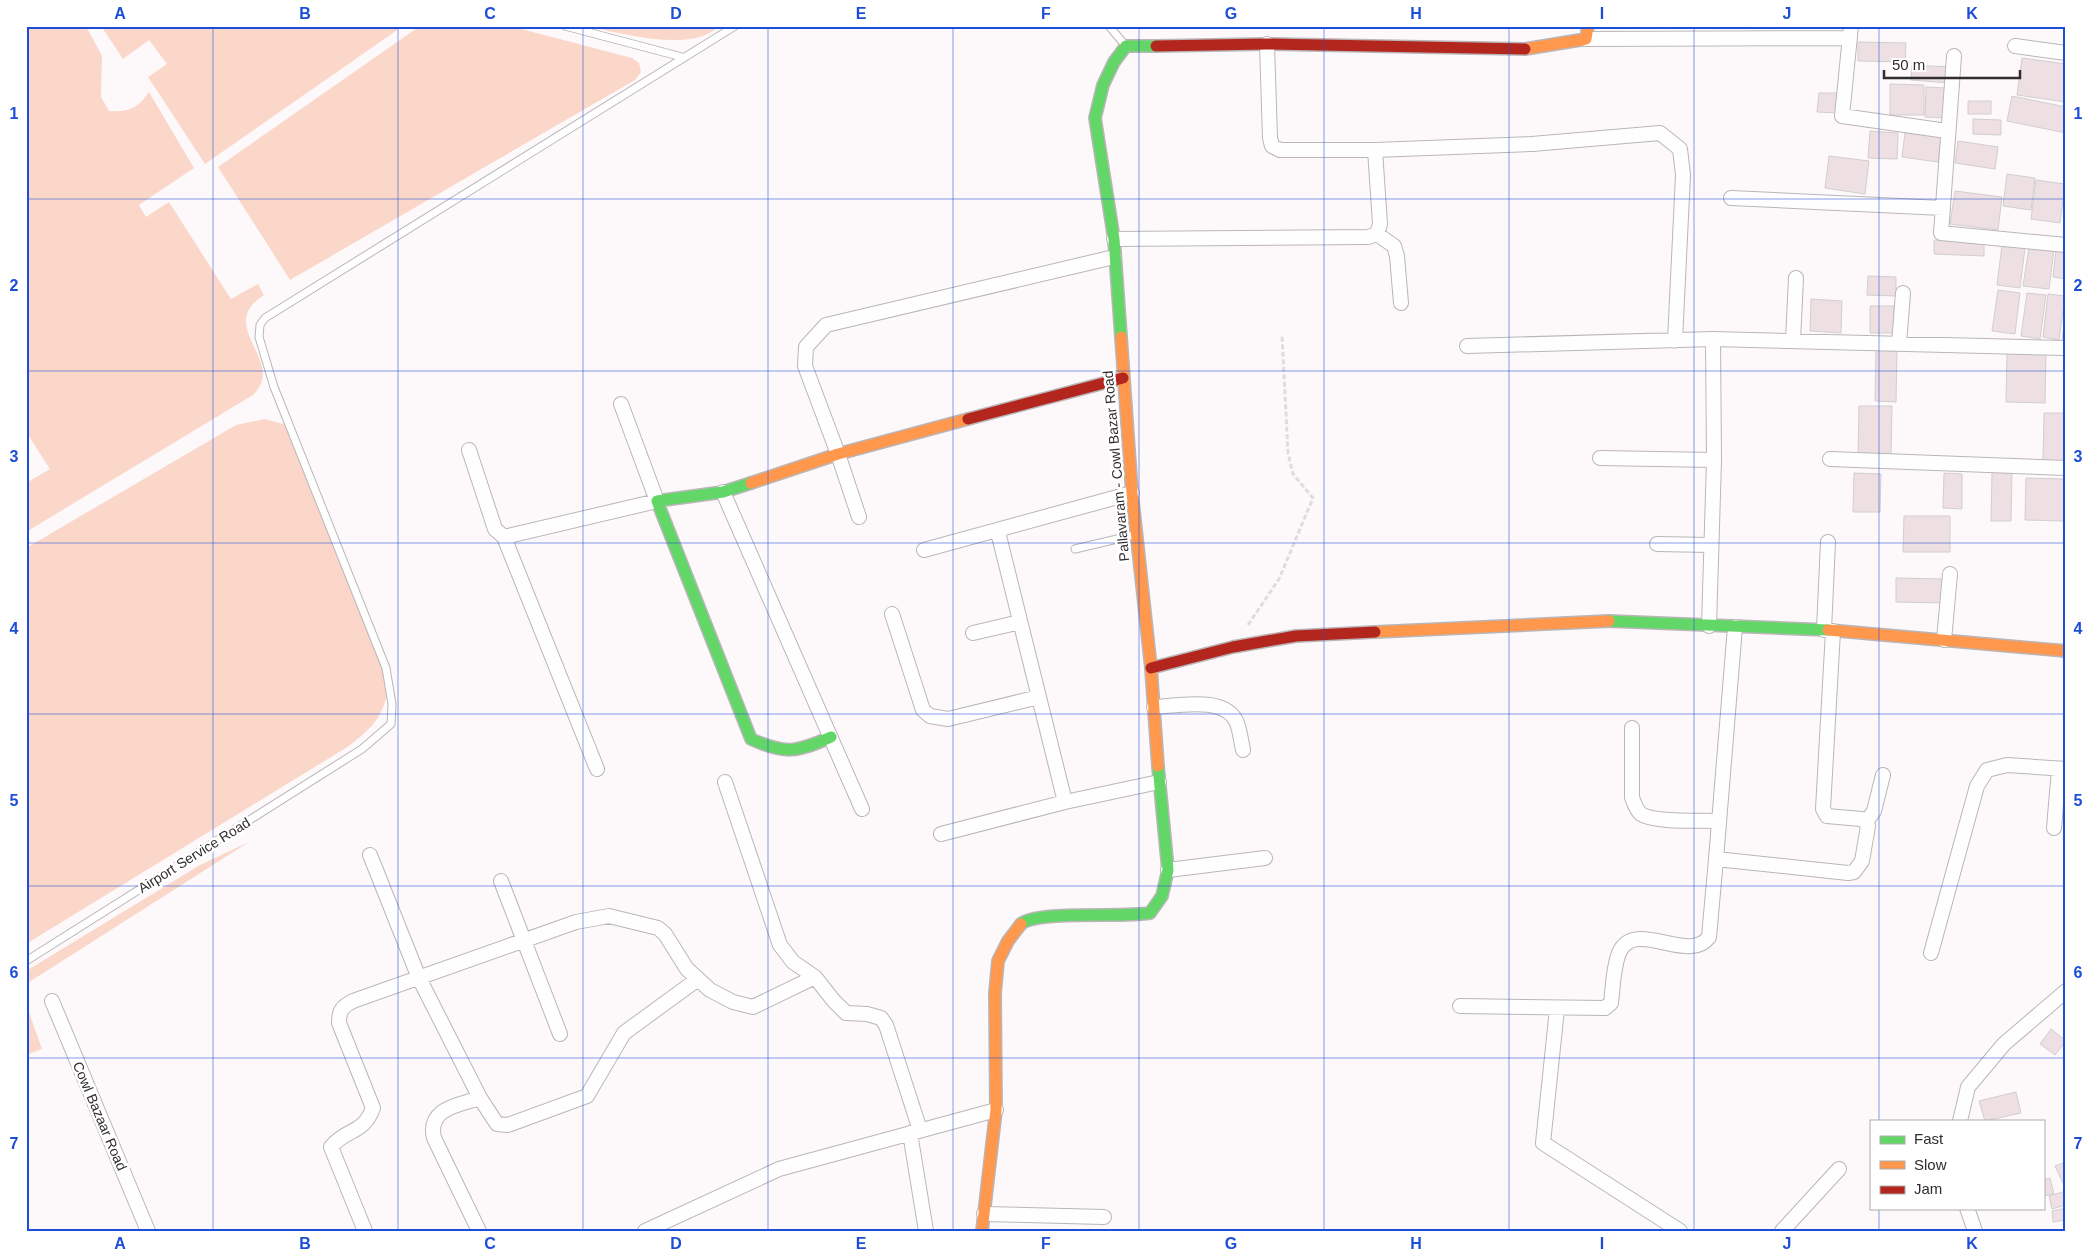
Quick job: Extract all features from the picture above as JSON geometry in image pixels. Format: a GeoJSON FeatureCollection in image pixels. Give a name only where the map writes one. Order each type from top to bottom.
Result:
{"type":"FeatureCollection","features":[{"type":"Feature","properties":{"kind":"street"},"geometry":{"type":"LineString","coordinates":[[1126,46],[1267,44],[1522,50],[1587,32],[1851,32],[1842,116],[1947,131]]}},
{"type":"Feature","properties":{"kind":"street"},"geometry":{"type":"LineString","coordinates":[[1267,44],[1270,138],[1272,146],[1280,150],[1375,150],[1532,144],[1660,133],[1680,149],[1683,175],[1675,341]]}},
{"type":"Feature","properties":{"kind":"street","name":"Pallavaram - Cowl Bazar Road"},"geometry":{"type":"LineString","coordinates":[[982,1231],[996,1110],[995,992],[998,961],[1008,941],[1023,922],[1037,916],[1133,916],[1150,913],[1162,896],[1168,870],[1159,782],[1151,668],[1122,378],[1114,239],[1095,118],[1103,85],[1114,62],[1126,46]]}},
{"type":"Feature","properties":{"kind":"street"},"geometry":{"type":"LineString","coordinates":[[2014,46],[2066,53]]}},
{"type":"Feature","properties":{"kind":"street"},"geometry":{"type":"LineString","coordinates":[[1954,56],[1941,233],[2066,245]]}},
{"type":"Feature","properties":{"kind":"street"},"geometry":{"type":"LineString","coordinates":[[1375,150],[1380,224],[1378,234]]}},
{"type":"Feature","properties":{"kind":"street"},"geometry":{"type":"LineString","coordinates":[[1731,198],[1943,208]]}},
{"type":"Feature","properties":{"kind":"street"},"geometry":{"type":"LineString","coordinates":[[1114,239],[1368,237],[1378,234]]}},
{"type":"Feature","properties":{"kind":"street"},"geometry":{"type":"LineString","coordinates":[[1378,234],[1394,246],[1397,256],[1401,303]]}},
{"type":"Feature","properties":{"kind":"street"},"geometry":{"type":"LineString","coordinates":[[859,517],[805,366],[806,346],[826,326],[1114,257]]}},
{"type":"Feature","properties":{"kind":"street"},"geometry":{"type":"LineString","coordinates":[[1793,341],[1796,278]]}},
{"type":"Feature","properties":{"kind":"street"},"geometry":{"type":"LineString","coordinates":[[1900,344],[1902,293]]}},
{"type":"Feature","properties":{"kind":"street"},"geometry":{"type":"LineString","coordinates":[[1709,626],[1714,460],[1713,339]]}},
{"type":"Feature","properties":{"kind":"street"},"geometry":{"type":"LineString","coordinates":[[1466,346],[1713,339],[2066,348]]}},
{"type":"Feature","properties":{"kind":"street"},"geometry":{"type":"LineString","coordinates":[[504,538],[658,501],[723,492],[838,454],[1122,378]]}},
{"type":"Feature","properties":{"kind":"street"},"geometry":{"type":"LineString","coordinates":[[621,404],[751,739],[772,749],[793,753],[831,737]]}},
{"type":"Feature","properties":{"kind":"street"},"geometry":{"type":"LineString","coordinates":[[469,450],[495,529],[504,538],[597,769]]}},
{"type":"Feature","properties":{"kind":"street"},"geometry":{"type":"LineString","coordinates":[[1600,458],[1714,460]]}},
{"type":"Feature","properties":{"kind":"street"},"geometry":{"type":"LineString","coordinates":[[1830,459],[2066,468]]}},
{"type":"Feature","properties":{"kind":"street"},"geometry":{"type":"LineString","coordinates":[[723,492],[862,809]]}},
{"type":"Feature","properties":{"kind":"street"},"geometry":{"type":"LineString","coordinates":[[924,550],[998,532],[1132,493]]}},
{"type":"Feature","properties":{"kind":"street"},"geometry":{"type":"LineString","coordinates":[[998,532],[1065,802]]}},
{"type":"Feature","properties":{"kind":"street"},"geometry":{"type":"LineString","coordinates":[[1828,542],[1828,630],[1823,809],[1828,816],[1861,819],[1866,822]]}},
{"type":"Feature","properties":{"kind":"street"},"geometry":{"type":"LineString","coordinates":[[1657,544],[1710,546]]}},
{"type":"Feature","properties":{"kind":"street"},"geometry":{"type":"LineString","coordinates":[[1944,640],[1950,574]]}},
{"type":"Feature","properties":{"kind":"street"},"geometry":{"type":"LineString","coordinates":[[892,614],[923,710],[930,716],[948,719],[1039,697]]}},
{"type":"Feature","properties":{"kind":"street"},"geometry":{"type":"LineString","coordinates":[[1151,668],[1233,647],[1296,636],[1598,621],[1828,630],[2066,651]]}},
{"type":"Feature","properties":{"kind":"street"},"geometry":{"type":"LineString","coordinates":[[973,633],[1020,622]]}},
{"type":"Feature","properties":{"kind":"street"},"geometry":{"type":"LineString","coordinates":[[1460,1006],[1557,1009],[1605,1008],[1611,1003],[1619,952],[1628,942],[1640,939],[1695,947],[1704,944],[1709,937],[1735,626]]}},
{"type":"Feature","properties":{"kind":"street"},"geometry":{"type":"LineString","coordinates":[[1154,707],[1216,705],[1236,721],[1243,750]]}},
{"type":"Feature","properties":{"kind":"street"},"geometry":{"type":"LineString","coordinates":[[1632,728],[1632,797],[1635,806],[1642,814],[1654,818],[1719,821]]}},
{"type":"Feature","properties":{"kind":"street"},"geometry":{"type":"LineString","coordinates":[[1931,953],[1976,786],[1987,770],[2007,764],[2062,769],[2054,828]]}},
{"type":"Feature","properties":{"kind":"street"},"geometry":{"type":"LineString","coordinates":[[1716,859],[1854,872],[1862,861],[1867,833],[1866,822],[1874,811],[1883,775]]}},
{"type":"Feature","properties":{"kind":"street"},"geometry":{"type":"LineString","coordinates":[[725,782],[780,944],[793,962],[815,977],[833,1000],[846,1012],[867,1014],[881,1018],[886,1025],[915,1132],[926,1231]]}},
{"type":"Feature","properties":{"kind":"street"},"geometry":{"type":"LineString","coordinates":[[941,834],[1065,802],[1159,782]]}},
{"type":"Feature","properties":{"kind":"street"},"geometry":{"type":"LineString","coordinates":[[370,855],[419,978],[480,1098],[497,1124],[508,1125],[587,1096],[624,1033],[698,979]]}},
{"type":"Feature","properties":{"kind":"street"},"geometry":{"type":"LineString","coordinates":[[1168,870],[1265,858]]}},
{"type":"Feature","properties":{"kind":"street"},"geometry":{"type":"LineString","coordinates":[[501,881],[560,1034]]}},
{"type":"Feature","properties":{"kind":"street"},"geometry":{"type":"LineString","coordinates":[[364,1231],[331,1147],[336,1141],[366,1124],[373,1108],[339,1023],[339,1013],[342,1007],[353,1001],[576,922],[609,916],[658,928],[666,934],[687,969],[710,990],[734,1002],[753,1007],[815,977]]}},
{"type":"Feature","properties":{"kind":"street"},"geometry":{"type":"LineString","coordinates":[[1960,1120],[1968,1087],[2004,1044],[2066,991]]}},
{"type":"Feature","properties":{"kind":"street","name":"Cowl Bazaar Road"},"geometry":{"type":"LineString","coordinates":[[52,1001],[148,1231]]}},
{"type":"Feature","properties":{"kind":"street"},"geometry":{"type":"LineString","coordinates":[[1557,1009],[1543,1144],[1680,1231]]}},
{"type":"Feature","properties":{"kind":"street"},"geometry":{"type":"LineString","coordinates":[[479,1231],[434,1138],[432,1129],[439,1113],[448,1108],[480,1098]]}},
{"type":"Feature","properties":{"kind":"street"},"geometry":{"type":"LineString","coordinates":[[645,1231],[779,1169],[996,1110]]}},
{"type":"Feature","properties":{"kind":"street"},"geometry":{"type":"LineString","coordinates":[[1782,1231],[1840,1169]]}},
{"type":"Feature","properties":{"kind":"street"},"geometry":{"type":"LineString","coordinates":[[1968,1210],[1975,1231]]}},
{"type":"Feature","properties":{"kind":"street"},"geometry":{"type":"LineString","coordinates":[[984,1214],[1104,1217]]}},
{"type":"Feature","properties":{"kind":"lane"},"geometry":{"type":"LineString","coordinates":[[566,26],[682,57],[735,26]]}},
{"type":"Feature","properties":{"kind":"lane"},"geometry":{"type":"LineString","coordinates":[[1109,26],[1126,46]]}},
{"type":"Feature","properties":{"kind":"lane","name":"Airport Service Road"},"geometry":{"type":"LineString","coordinates":[[26,961],[362,749],[391,724],[392,704],[386,668],[274,386],[259,337],[260,325],[265,318],[682,57]]}},
{"type":"Feature","properties":{"kind":"lane"},"geometry":{"type":"LineString","coordinates":[[1075,549],[1137,534]]}},
{"type":"Feature","properties":{"kind":"path"},"geometry":{"type":"LineString","coordinates":[[1233,647],[1279,579],[1313,498],[1294,474],[1288,453],[1282,335]]}},
{"type":"Feature","properties":{"kind":"shaded area"},"geometry":{"type":"Polygon","coordinates":[[[26,26],[86,26],[102,56],[101,97],[109,111],[122,111],[132,108],[149,92],[194,168],[139,205],[146,217],[169,202],[231,299],[258,284],[264,295],[251,307],[246,319],[248,332],[259,357],[262,370],[261,382],[253,395],[26,532],[26,483],[50,469],[26,432],[26,26]]]}},
{"type":"Feature","properties":{"kind":"shaded area"},"geometry":{"type":"Polygon","coordinates":[[[101,26],[403,26],[205,164],[148,77],[167,64],[149,40],[123,59],[101,26]]]}},
{"type":"Feature","properties":{"kind":"shaded area"},"geometry":{"type":"Polygon","coordinates":[[[420,26],[510,26],[632,58],[639,63],[641,72],[635,80],[290,280],[218,167],[420,26]]]}},
{"type":"Feature","properties":{"kind":"shaded area"},"geometry":{"type":"Polygon","coordinates":[[[587,26],[721,26],[699,37],[670,40],[641,37],[587,26]]]}},
{"type":"Feature","properties":{"kind":"shaded area"},"geometry":{"type":"Polygon","coordinates":[[[265,419],[287,425],[390,680],[382,710],[373,725],[349,746],[26,944],[26,548],[236,425],[265,419]]]}},
{"type":"Feature","properties":{"kind":"shaded area"},"geometry":{"type":"Polygon","coordinates":[[[249,842],[26,984],[26,971],[200,865],[249,842]]]}},
{"type":"Feature","properties":{"kind":"shaded area"},"geometry":{"type":"Polygon","coordinates":[[[26,1004],[42,1049],[26,1055],[26,1004]]]}},
{"type":"Feature","properties":{"kind":"building"},"geometry":{"type":"Polygon","coordinates":[[[1858,42],[1906,43],[1905,62],[1858,61],[1858,42]]]}},
{"type":"Feature","properties":{"kind":"building"},"geometry":{"type":"Polygon","coordinates":[[[2022,58],[2066,64],[2066,102],[2017,95],[2022,58]]]}},
{"type":"Feature","properties":{"kind":"building"},"geometry":{"type":"Polygon","coordinates":[[[1912,65],[1950,67],[1949,83],[1911,80],[1912,65]]]}},
{"type":"Feature","properties":{"kind":"building"},"geometry":{"type":"Polygon","coordinates":[[[1890,84],[1924,85],[1924,115],[1890,115],[1890,84]]]}},
{"type":"Feature","properties":{"kind":"building"},"geometry":{"type":"Polygon","coordinates":[[[1926,87],[1947,88],[1946,118],[1925,117],[1926,87]]]}},
{"type":"Feature","properties":{"kind":"building"},"geometry":{"type":"Polygon","coordinates":[[[1819,93],[1840,93],[1837,113],[1817,112],[1819,93]]]}},
{"type":"Feature","properties":{"kind":"building"},"geometry":{"type":"Polygon","coordinates":[[[2012,96],[2066,107],[2066,133],[2007,121],[2012,96]]]}},
{"type":"Feature","properties":{"kind":"building"},"geometry":{"type":"Polygon","coordinates":[[[1968,101],[1991,101],[1991,114],[1968,114],[1968,101]]]}},
{"type":"Feature","properties":{"kind":"building"},"geometry":{"type":"Polygon","coordinates":[[[1973,119],[2001,120],[2001,135],[1973,134],[1973,119]]]}},
{"type":"Feature","properties":{"kind":"building"},"geometry":{"type":"Polygon","coordinates":[[[1870,131],[1898,133],[1897,159],[1868,158],[1870,131]]]}},
{"type":"Feature","properties":{"kind":"building"},"geometry":{"type":"Polygon","coordinates":[[[1905,133],[1941,137],[1938,162],[1902,157],[1905,133]]]}},
{"type":"Feature","properties":{"kind":"building"},"geometry":{"type":"Polygon","coordinates":[[[1958,141],[1998,147],[1995,169],[1955,163],[1958,141]]]}},
{"type":"Feature","properties":{"kind":"building"},"geometry":{"type":"Polygon","coordinates":[[[1829,156],[1869,161],[1865,194],[1825,188],[1829,156]]]}},
{"type":"Feature","properties":{"kind":"building"},"geometry":{"type":"Polygon","coordinates":[[[2007,174],[2035,178],[2031,210],[2003,206],[2007,174]]]}},
{"type":"Feature","properties":{"kind":"building"},"geometry":{"type":"Polygon","coordinates":[[[2036,180],[2065,184],[2060,223],[2031,219],[2036,180]]]}},
{"type":"Feature","properties":{"kind":"building"},"geometry":{"type":"Polygon","coordinates":[[[1955,191],[2002,197],[1998,230],[1950,224],[1955,191]]]}},
{"type":"Feature","properties":{"kind":"building"},"geometry":{"type":"Polygon","coordinates":[[[1934,240],[1984,241],[1984,256],[1934,254],[1934,240]]]}},
{"type":"Feature","properties":{"kind":"building"},"geometry":{"type":"Polygon","coordinates":[[[2002,245],[2025,248],[2020,288],[1997,285],[2002,245]]]}},
{"type":"Feature","properties":{"kind":"building"},"geometry":{"type":"Polygon","coordinates":[[[2029,247],[2054,250],[2049,289],[2023,286],[2029,247]]]}},
{"type":"Feature","properties":{"kind":"building"},"geometry":{"type":"Polygon","coordinates":[[[2056,250],[2066,251],[2066,279],[2053,277],[2056,250]]]}},
{"type":"Feature","properties":{"kind":"building"},"geometry":{"type":"Polygon","coordinates":[[[1868,276],[1896,277],[1896,296],[1867,295],[1868,276]]]}},
{"type":"Feature","properties":{"kind":"building"},"geometry":{"type":"Polygon","coordinates":[[[1998,290],[2020,293],[2015,334],[1992,331],[1998,290]]]}},
{"type":"Feature","properties":{"kind":"building"},"geometry":{"type":"Polygon","coordinates":[[[2027,293],[2046,295],[2040,339],[2021,336],[2027,293]]]}},
{"type":"Feature","properties":{"kind":"building"},"geometry":{"type":"Polygon","coordinates":[[[2048,294],[2065,296],[2059,340],[2043,337],[2048,294]]]}},
{"type":"Feature","properties":{"kind":"building"},"geometry":{"type":"Polygon","coordinates":[[[1811,299],[1842,301],[1841,333],[1810,331],[1811,299]]]}},
{"type":"Feature","properties":{"kind":"building"},"geometry":{"type":"Polygon","coordinates":[[[1870,306],[1894,306],[1895,333],[1870,333],[1870,306]]]}},
{"type":"Feature","properties":{"kind":"building"},"geometry":{"type":"Polygon","coordinates":[[[2066,309],[2066,341],[2062,341],[2066,309]]]}},
{"type":"Feature","properties":{"kind":"building"},"geometry":{"type":"Polygon","coordinates":[[[1876,348],[1897,349],[1896,402],[1875,401],[1876,348]]]}},
{"type":"Feature","properties":{"kind":"building"},"geometry":{"type":"Polygon","coordinates":[[[2007,352],[2046,352],[2045,403],[2006,402],[2007,352]]]}},
{"type":"Feature","properties":{"kind":"building"},"geometry":{"type":"Polygon","coordinates":[[[1859,406],[1892,406],[1891,456],[1858,456],[1859,406]]]}},
{"type":"Feature","properties":{"kind":"building"},"geometry":{"type":"Polygon","coordinates":[[[2044,413],[2066,413],[2066,462],[2043,462],[2044,413]]]}},
{"type":"Feature","properties":{"kind":"building"},"geometry":{"type":"Polygon","coordinates":[[[1992,472],[2012,472],[2011,521],[1991,521],[1992,472]]]}},
{"type":"Feature","properties":{"kind":"building"},"geometry":{"type":"Polygon","coordinates":[[[1854,473],[1881,474],[1880,512],[1853,512],[1854,473]]]}},
{"type":"Feature","properties":{"kind":"building"},"geometry":{"type":"Polygon","coordinates":[[[1944,473],[1962,474],[1962,509],[1943,508],[1944,473]]]}},
{"type":"Feature","properties":{"kind":"building"},"geometry":{"type":"Polygon","coordinates":[[[2026,478],[2066,479],[2066,521],[2025,520],[2026,478]]]}},
{"type":"Feature","properties":{"kind":"building"},"geometry":{"type":"Polygon","coordinates":[[[1904,516],[1950,516],[1950,552],[1903,552],[1904,516]]]}},
{"type":"Feature","properties":{"kind":"building"},"geometry":{"type":"Polygon","coordinates":[[[1896,578],[1946,579],[1945,603],[1896,602],[1896,578]]]}},
{"type":"Feature","properties":{"kind":"building"},"geometry":{"type":"Polygon","coordinates":[[[2051,1029],[2066,1041],[2055,1055],[2040,1044],[2051,1029]]]}},
{"type":"Feature","properties":{"kind":"building"},"geometry":{"type":"Polygon","coordinates":[[[2016,1092],[2021,1113],[1985,1120],[1979,1101],[2016,1092]]]}},
{"type":"Feature","properties":{"kind":"building"},"geometry":{"type":"Polygon","coordinates":[[[2066,1162],[2066,1182],[2063,1183],[2055,1166],[2066,1162]]]}},
{"type":"Feature","properties":{"kind":"building"},"geometry":{"type":"Polygon","coordinates":[[[2050,1178],[2054,1194],[2044,1196],[2044,1180],[2050,1178]]]}},
{"type":"Feature","properties":{"kind":"building"},"geometry":{"type":"Polygon","coordinates":[[[2066,1191],[2066,1205],[2052,1209],[2049,1196],[2066,1191]]]}},
{"type":"Feature","properties":{"kind":"building"},"geometry":{"type":"Polygon","coordinates":[[[2066,1208],[2066,1220],[2053,1222],[2052,1211],[2066,1208]]]}},
{"type":"Feature","properties":{"kind":"traffic: fast"},"geometry":{"type":"LineString","coordinates":[[1121,337],[1114,239],[1095,118],[1103,85],[1114,62],[1126,46],[1156,46]]}},
{"type":"Feature","properties":{"kind":"traffic: fast"},"geometry":{"type":"LineString","coordinates":[[751,483],[723,492],[657,501],[751,739],[773,748],[791,750],[809,746],[831,737]]}},
{"type":"Feature","properties":{"kind":"traffic: fast"},"geometry":{"type":"LineString","coordinates":[[1609,621],[1828,630]]}},
{"type":"Feature","properties":{"kind":"traffic: fast"},"geometry":{"type":"LineString","coordinates":[[1021,924],[1044,917],[1150,913],[1162,896],[1168,870],[1158,766]]}},
{"type":"Feature","properties":{"kind":"traffic: slow"},"geometry":{"type":"LineString","coordinates":[[1525,49],[1586,39],[1588,26]]}},
{"type":"Feature","properties":{"kind":"traffic: slow"},"geometry":{"type":"LineString","coordinates":[[1121,337],[1132,493],[1151,668],[1158,766]]}},
{"type":"Feature","properties":{"kind":"traffic: slow"},"geometry":{"type":"LineString","coordinates":[[751,483],[838,454],[968,419]]}},
{"type":"Feature","properties":{"kind":"traffic: slow"},"geometry":{"type":"LineString","coordinates":[[1375,632],[1609,621]]}},
{"type":"Feature","properties":{"kind":"traffic: slow"},"geometry":{"type":"LineString","coordinates":[[1828,630],[2066,651]]}},
{"type":"Feature","properties":{"kind":"traffic: slow"},"geometry":{"type":"LineString","coordinates":[[982,1231],[996,1110],[995,993],[998,961],[1008,941],[1021,924]]}},
{"type":"Feature","properties":{"kind":"traffic: jam"},"geometry":{"type":"LineString","coordinates":[[1156,46],[1267,44],[1525,49]]}},
{"type":"Feature","properties":{"kind":"traffic: jam"},"geometry":{"type":"LineString","coordinates":[[968,419],[1123,378]]}},
{"type":"Feature","properties":{"kind":"traffic: jam"},"geometry":{"type":"LineString","coordinates":[[1151,668],[1233,647],[1296,636],[1375,632]]}}]}
